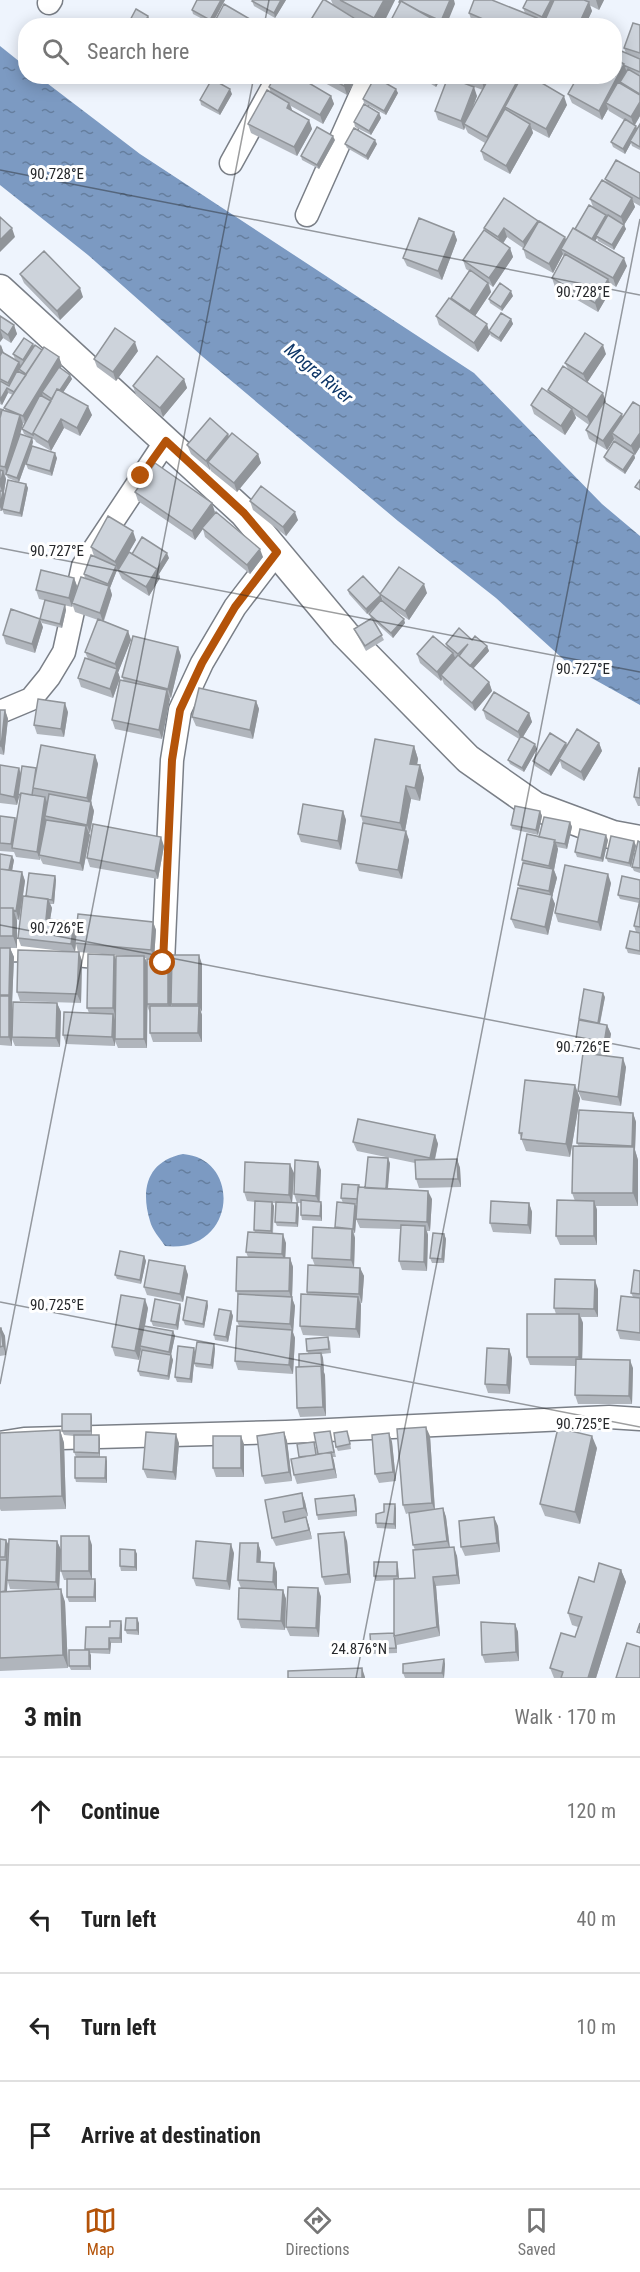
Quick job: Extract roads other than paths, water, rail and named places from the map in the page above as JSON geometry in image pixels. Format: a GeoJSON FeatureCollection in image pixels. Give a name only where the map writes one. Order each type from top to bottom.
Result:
{"type":"FeatureCollection","features":[{"type":"Feature","properties":{"kind":"street"},"geometry":{"type":"LineString","coordinates":[[231,163],[275,84]]}},
{"type":"Feature","properties":{"kind":"street"},"geometry":{"type":"LineString","coordinates":[[307,215],[365,84]]}},
{"type":"Feature","properties":{"kind":"street"},"geometry":{"type":"LineString","coordinates":[[0,289],[244,513],[345,634],[468,759],[535,806],[613,835],[640,840]]}},
{"type":"Feature","properties":{"kind":"street"},"geometry":{"type":"LineString","coordinates":[[0,712],[31,699],[49,677],[64,652],[83,566],[166,441]]}},
{"type":"Feature","properties":{"kind":"street"},"geometry":{"type":"LineString","coordinates":[[0,951],[19,950],[163,963],[172,760],[180,710],[202,663],[235,607],[277,552]]}},
{"type":"Feature","properties":{"kind":"street"},"geometry":{"type":"LineString","coordinates":[[0,1443],[24,1439],[298,1431],[609,1417],[640,1419]]}},
{"type":"Feature","properties":{"kind":"water","name":"Mogra River"},"geometry":{"type":"Polygon","coordinates":[[[0,46],[18,60],[18,84],[48,84],[140,154],[474,373],[602,504],[640,536],[640,705],[572,667],[496,598],[398,521],[203,357],[88,255],[0,185],[0,46]]]}},
{"type":"Feature","properties":{"kind":"water"},"geometry":{"type":"Polygon","coordinates":[[[183,1154],[202,1160],[215,1172],[222,1187],[223,1205],[218,1222],[206,1236],[189,1245],[165,1246],[151,1224],[147,1209],[147,1187],[155,1170],[162,1163],[183,1154]]]}}]}
